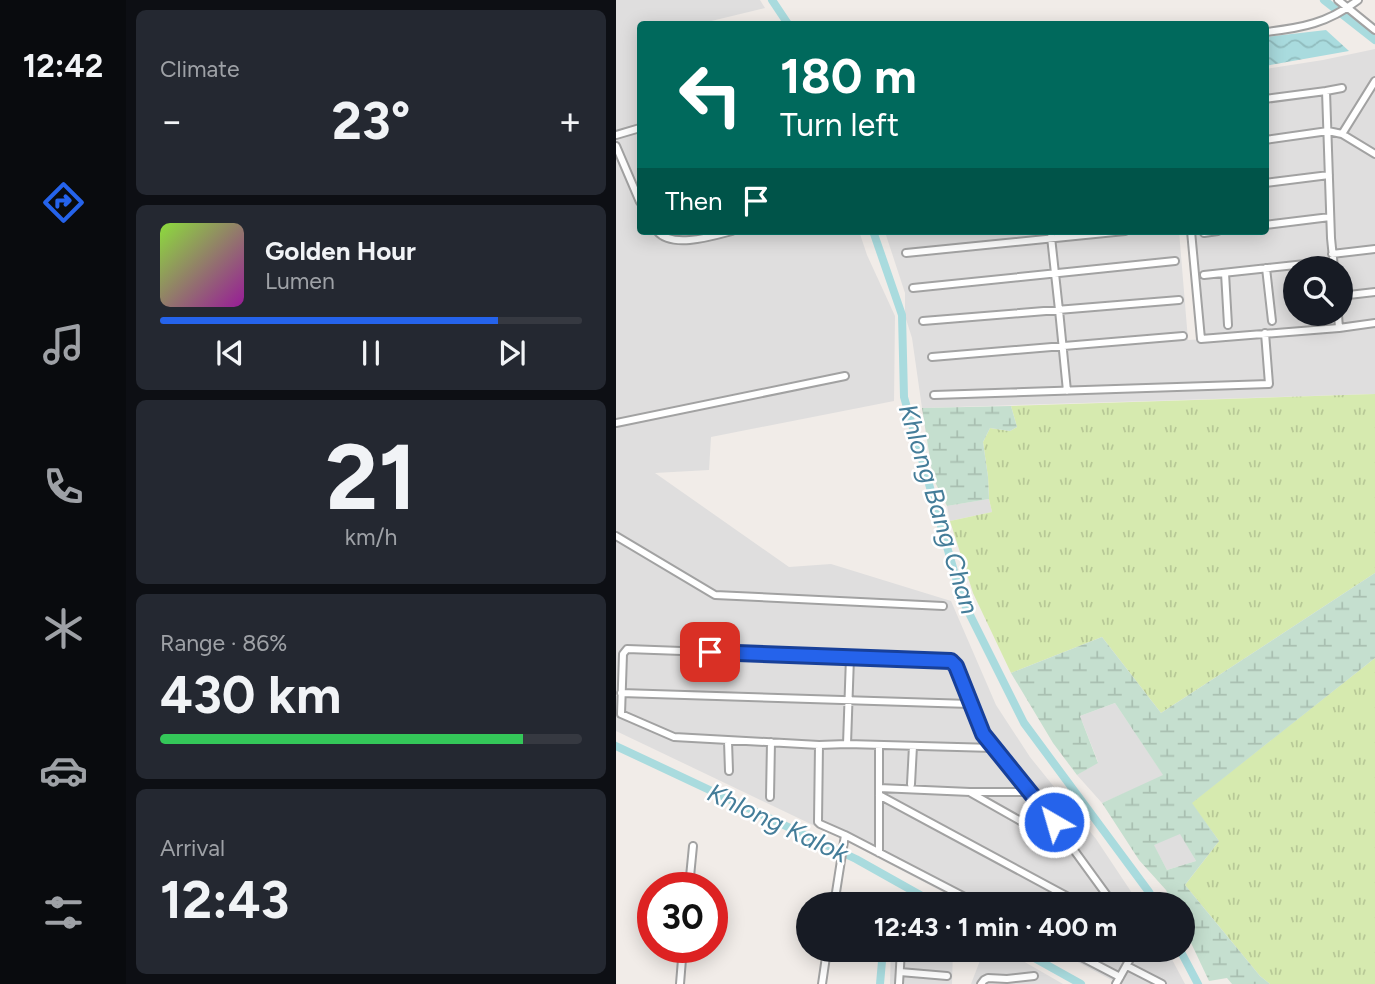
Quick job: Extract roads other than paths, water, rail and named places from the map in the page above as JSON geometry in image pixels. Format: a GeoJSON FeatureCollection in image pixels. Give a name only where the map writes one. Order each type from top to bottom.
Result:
{"type":"FeatureCollection","features":[{"type":"Feature","properties":{"kind":"street"},"geometry":{"type":"LineString","coordinates":[[1338,0],[1345,10],[1375,30]]}},
{"type":"Feature","properties":{"kind":"street"},"geometry":{"type":"LineString","coordinates":[[1269,31],[1304,27],[1334,16],[1358,0]]}},
{"type":"Feature","properties":{"kind":"street"},"geometry":{"type":"LineString","coordinates":[[1342,134],[1375,81]]}},
{"type":"Feature","properties":{"kind":"street"},"geometry":{"type":"LineString","coordinates":[[1269,98],[1342,88]]}},
{"type":"Feature","properties":{"kind":"street"},"geometry":{"type":"LineString","coordinates":[[1326,91],[1333,256]]}},
{"type":"Feature","properties":{"kind":"street"},"geometry":{"type":"LineString","coordinates":[[616,135],[637,129]]}},
{"type":"Feature","properties":{"kind":"street"},"geometry":{"type":"LineString","coordinates":[[1269,139],[1328,131],[1342,134],[1375,153],[1375,163]]}},
{"type":"Feature","properties":{"kind":"street"},"geometry":{"type":"LineString","coordinates":[[616,146],[637,195]]}},
{"type":"Feature","properties":{"kind":"street"},"geometry":{"type":"LineString","coordinates":[[1269,182],[1329,175]]}},
{"type":"Feature","properties":{"kind":"street"},"geometry":{"type":"LineString","coordinates":[[1269,225],[1330,217]]}},
{"type":"Feature","properties":{"kind":"street"},"geometry":{"type":"LineString","coordinates":[[660,235],[677,240],[714,235]]}},
{"type":"Feature","properties":{"kind":"street"},"geometry":{"type":"LineString","coordinates":[[906,253],[1076,235]]}},
{"type":"Feature","properties":{"kind":"street"},"geometry":{"type":"LineString","coordinates":[[1191,235],[1201,340],[1375,323]]}},
{"type":"Feature","properties":{"kind":"street"},"geometry":{"type":"LineString","coordinates":[[1051,237],[1067,391]]}},
{"type":"Feature","properties":{"kind":"street"},"geometry":{"type":"LineString","coordinates":[[1350,256],[1375,249]]}},
{"type":"Feature","properties":{"kind":"street"},"geometry":{"type":"LineString","coordinates":[[913,288],[1175,261]]}},
{"type":"Feature","properties":{"kind":"street"},"geometry":{"type":"LineString","coordinates":[[1204,275],[1283,267]]}},
{"type":"Feature","properties":{"kind":"street"},"geometry":{"type":"LineString","coordinates":[[1266,268],[1272,321]]}},
{"type":"Feature","properties":{"kind":"street"},"geometry":{"type":"LineString","coordinates":[[1225,272],[1228,325]]}},
{"type":"Feature","properties":{"kind":"street"},"geometry":{"type":"LineString","coordinates":[[1353,295],[1375,292]]}},
{"type":"Feature","properties":{"kind":"street"},"geometry":{"type":"LineString","coordinates":[[923,321],[1179,300]]}},
{"type":"Feature","properties":{"kind":"street"},"geometry":{"type":"LineString","coordinates":[[934,395],[1269,384],[1265,333]]}},
{"type":"Feature","properties":{"kind":"street"},"geometry":{"type":"LineString","coordinates":[[932,356],[1183,336]]}},
{"type":"Feature","properties":{"kind":"street"},"geometry":{"type":"LineString","coordinates":[[616,423],[845,376]]}},
{"type":"Feature","properties":{"kind":"street"},"geometry":{"type":"LineString","coordinates":[[616,536],[715,595],[943,606]]}},
{"type":"Feature","properties":{"kind":"street"},"geometry":{"type":"LineString","coordinates":[[994,748],[819,745],[674,737],[621,714],[623,654],[627,649],[951,661],[956,666],[983,734],[1068,841],[1105,892]]}},
{"type":"Feature","properties":{"kind":"street"},"geometry":{"type":"LineString","coordinates":[[847,744],[850,657]]}},
{"type":"Feature","properties":{"kind":"street"},"geometry":{"type":"LineString","coordinates":[[621,693],[970,704]]}},
{"type":"Feature","properties":{"kind":"street"},"geometry":{"type":"LineString","coordinates":[[728,741],[729,771]]}},
{"type":"Feature","properties":{"kind":"street"},"geometry":{"type":"LineString","coordinates":[[770,797],[771,743]]}},
{"type":"Feature","properties":{"kind":"street"},"geometry":{"type":"LineString","coordinates":[[819,745],[818,822],[955,892]]}},
{"type":"Feature","properties":{"kind":"street"},"geometry":{"type":"LineString","coordinates":[[879,746],[879,853]]}},
{"type":"Feature","properties":{"kind":"street"},"geometry":{"type":"LineString","coordinates":[[911,783],[913,746]]}},
{"type":"Feature","properties":{"kind":"street"},"geometry":{"type":"LineString","coordinates":[[879,792],[1030,792]]}},
{"type":"Feature","properties":{"kind":"street"},"geometry":{"type":"LineString","coordinates":[[879,792],[1060,892]]}},
{"type":"Feature","properties":{"kind":"street"},"geometry":{"type":"LineString","coordinates":[[970,792],[1054,840],[1068,841]]}},
{"type":"Feature","properties":{"kind":"street"},"geometry":{"type":"LineString","coordinates":[[836,892],[845,838]]}},
{"type":"Feature","properties":{"kind":"street"},"geometry":{"type":"LineString","coordinates":[[690,872],[693,846]]}},
{"type":"Feature","properties":{"kind":"street"},"geometry":{"type":"LineString","coordinates":[[822,984],[825,962]]}},
{"type":"Feature","properties":{"kind":"street"},"geometry":{"type":"LineString","coordinates":[[900,962],[900,984]]}},
{"type":"Feature","properties":{"kind":"street"},"geometry":{"type":"LineString","coordinates":[[1087,962],[1118,981],[1129,962]]}},
{"type":"Feature","properties":{"kind":"street"},"geometry":{"type":"LineString","coordinates":[[680,984],[682,963]]}},
{"type":"Feature","properties":{"kind":"street"},"geometry":{"type":"LineString","coordinates":[[1127,965],[1162,984]]}},
{"type":"Feature","properties":{"kind":"street"},"geometry":{"type":"LineString","coordinates":[[900,972],[947,976]]}},
{"type":"Feature","properties":{"kind":"street"},"geometry":{"type":"LineString","coordinates":[[981,984],[988,978],[1034,976]]}},
{"type":"Feature","properties":{"kind":"water"},"geometry":{"type":"Polygon","coordinates":[[[1326,30],[1349,51],[1269,65],[1269,37],[1326,30]]]}},
{"type":"Feature","properties":{"kind":"waterway","name":"Khlong Bang Chan"},"geometry":{"type":"LineString","coordinates":[[772,0],[786,21]]}},
{"type":"Feature","properties":{"kind":"waterway"},"geometry":{"type":"LineString","coordinates":[[1324,0],[1375,40]]}},
{"type":"Feature","properties":{"kind":"waterway","name":"Khlong Bang Chan"},"geometry":{"type":"LineString","coordinates":[[874,235],[902,315],[904,397],[962,599],[1024,723],[1149,892]]}},
{"type":"Feature","properties":{"kind":"waterway","name":"Khlong Kalok"},"geometry":{"type":"LineString","coordinates":[[616,746],[856,859],[915,892]]}},
{"type":"Feature","properties":{"kind":"waterway"},"geometry":{"type":"LineString","coordinates":[[880,984],[882,962]]}},
{"type":"Feature","properties":{"kind":"waterway","name":"Khlong Kalok"},"geometry":{"type":"LineString","coordinates":[[1042,962],[1081,984]]}},
{"type":"Feature","properties":{"kind":"waterway","name":"Khlong Bang Chan"},"geometry":{"type":"LineString","coordinates":[[1186,962],[1198,984]]}}]}
